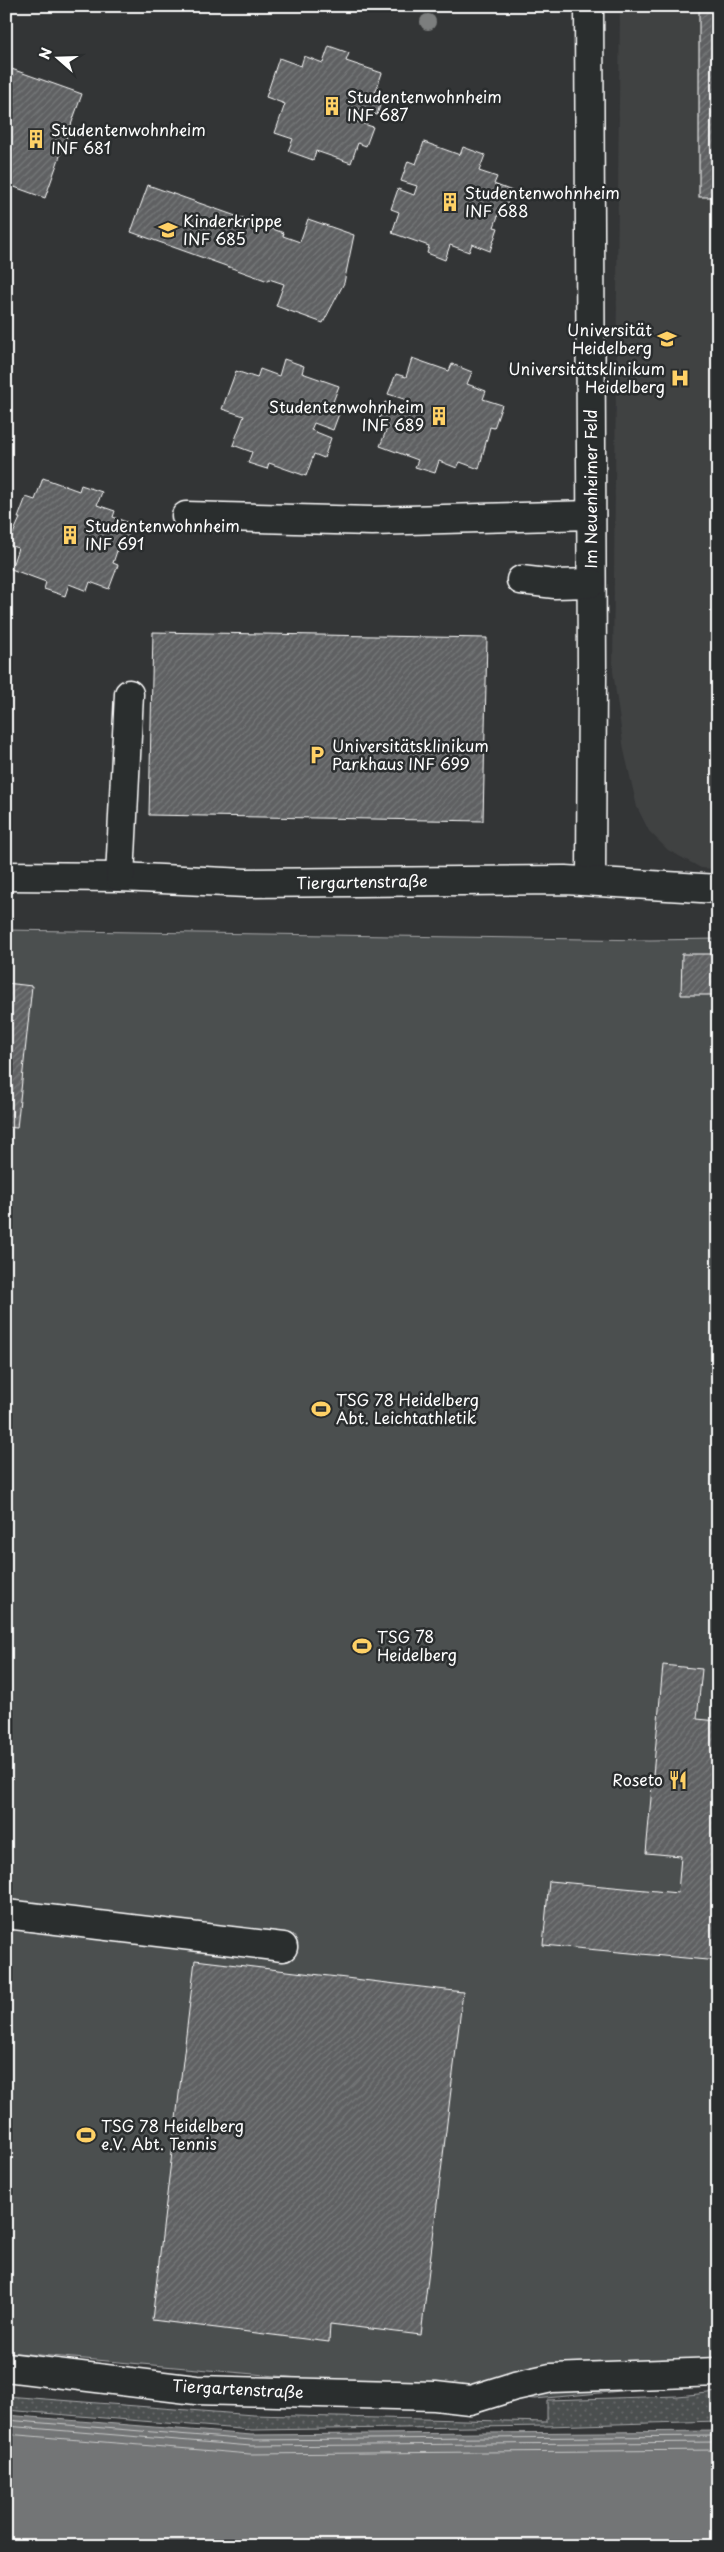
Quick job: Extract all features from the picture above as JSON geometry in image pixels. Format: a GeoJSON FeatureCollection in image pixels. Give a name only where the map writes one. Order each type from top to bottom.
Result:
{"type":"FeatureCollection","features":[{"type":"Feature","properties":{"kind":"street","name":"Im Neuenheimer Feld"},"geometry":{"type":"LineString","coordinates":[[589,6],[590,881]]}},
{"type":"Feature","properties":{"kind":"street"},"geometry":{"type":"LineString","coordinates":[[186,516],[372,521],[591,515]]}},
{"type":"Feature","properties":{"kind":"street"},"geometry":{"type":"LineString","coordinates":[[520,580],[556,584],[591,583]]}},
{"type":"Feature","properties":{"kind":"street"},"geometry":{"type":"LineString","coordinates":[[120,877],[129,694]]}},
{"type":"Feature","properties":{"kind":"street","name":"Tiergartenstraße"},"geometry":{"type":"LineString","coordinates":[[6,876],[120,877],[246,883],[590,881],[718,888]]}},
{"type":"Feature","properties":{"kind":"street"},"geometry":{"type":"LineString","coordinates":[[6,1914],[283,1947]]}},
{"type":"Feature","properties":{"kind":"street","name":"Tiergartenstraße"},"geometry":{"type":"LineString","coordinates":[[6,2367],[196,2390],[435,2396],[470,2400],[515,2386],[551,2378],[718,2372]]}},
{"type":"Feature","properties":{"kind":"shaded area","name":"Universität Heidelberg"},"geometry":{"type":"Polygon","coordinates":[[[620,6],[718,6],[718,869],[701,868],[668,850],[649,831],[637,807],[624,750],[613,671],[620,6]]]}},
{"type":"Feature","properties":{"kind":"shaded area","name":"TSG 78 Heidelberg"},"geometry":{"type":"Polygon","coordinates":[[[6,930],[650,940],[718,939],[718,2382],[535,2399],[6,2352],[6,930]]]}},
{"type":"Feature","properties":{"kind":"shaded area"},"geometry":{"type":"Polygon","coordinates":[[[718,2392],[718,2421],[547,2426],[252,2430],[6,2410],[6,2396],[253,2415],[547,2422],[547,2400],[678,2396],[718,2392]]]}},
{"type":"Feature","properties":{"kind":"water"},"geometry":{"type":"Polygon","coordinates":[[[6,2415],[251,2435],[718,2431],[718,2546],[6,2546],[6,2415]]]}},
{"type":"Feature","properties":{"kind":"building"},"geometry":{"type":"Polygon","coordinates":[[[699,6],[718,6],[718,197],[699,197],[699,6]]]}},
{"type":"Feature","properties":{"kind":"building","name":"Studentenwohnheim INF 687"},"geometry":{"type":"Polygon","coordinates":[[[329,46],[349,53],[346,61],[382,73],[374,96],[382,99],[377,115],[359,109],[355,121],[373,127],[366,146],[358,143],[351,163],[316,151],[313,160],[288,151],[293,139],[275,133],[285,104],[266,97],[279,58],[301,66],[304,56],[323,63],[329,46]]]}},
{"type":"Feature","properties":{"kind":"building","name":"Studentenwohnheim INF 681"},"geometry":{"type":"Polygon","coordinates":[[[6,67],[82,94],[45,198],[6,184],[6,67]]]}},
{"type":"Feature","properties":{"kind":"building","name":"Studentenwohnheim INF 688"},"geometry":{"type":"Polygon","coordinates":[[[424,142],[460,155],[463,147],[485,155],[479,171],[497,177],[494,184],[512,191],[503,214],[499,213],[494,227],[498,228],[490,251],[472,244],[469,252],[450,245],[445,260],[427,253],[429,246],[392,233],[399,212],[391,209],[398,189],[414,195],[417,186],[401,181],[408,161],[416,164],[424,142]]]}},
{"type":"Feature","properties":{"kind":"building"},"geometry":{"type":"Polygon","coordinates":[[[148,185],[284,233],[283,236],[300,242],[308,219],[354,235],[344,283],[323,323],[276,306],[284,284],[269,279],[268,281],[131,232],[148,185]]]}},
{"type":"Feature","properties":{"kind":"building","name":"Studentenwohnheim INF 689"},"geometry":{"type":"Polygon","coordinates":[[[412,358],[449,371],[452,364],[472,372],[467,384],[486,391],[483,399],[502,405],[494,428],[490,427],[479,469],[460,462],[457,468],[439,461],[435,473],[415,467],[418,460],[380,446],[388,426],[378,422],[385,402],[404,409],[407,400],[388,394],[396,374],[406,377],[412,358]]]}},
{"type":"Feature","properties":{"kind":"building"},"geometry":{"type":"Polygon","coordinates":[[[284,359],[304,366],[302,373],[339,386],[331,407],[340,411],[333,430],[314,423],[311,430],[331,438],[324,458],[314,454],[306,476],[269,463],[267,469],[248,463],[252,452],[233,445],[244,416],[222,409],[236,371],[257,378],[260,369],[279,376],[284,359]]]}},
{"type":"Feature","properties":{"kind":"building","name":"Studentenwohnheim INF 691"},"geometry":{"type":"Polygon","coordinates":[[[43,478],[79,491],[81,485],[102,492],[97,505],[115,511],[113,517],[132,524],[123,550],[118,548],[113,563],[118,565],[109,589],[90,582],[87,591],[69,584],[65,596],[44,589],[46,582],[11,569],[18,548],[8,545],[20,518],[18,518],[26,497],[35,500],[43,478]]]}},
{"type":"Feature","properties":{"kind":"building","name":"Universitätsklinikum Parkhaus INF 699"},"geometry":{"type":"Polygon","coordinates":[[[153,632],[487,638],[483,821],[149,815],[153,632]]]}},
{"type":"Feature","properties":{"kind":"building"},"geometry":{"type":"Polygon","coordinates":[[[682,954],[718,954],[718,995],[681,995],[682,954]]]}},
{"type":"Feature","properties":{"kind":"building"},"geometry":{"type":"Polygon","coordinates":[[[6,983],[32,986],[17,1128],[6,1127],[6,983]]]}},
{"type":"Feature","properties":{"kind":"building"},"geometry":{"type":"Polygon","coordinates":[[[663,1665],[702,1669],[697,1719],[718,1721],[718,1832],[715,1860],[718,1860],[718,1961],[543,1945],[549,1881],[678,1893],[681,1856],[646,1853],[663,1665]]]}},
{"type":"Feature","properties":{"kind":"building"},"geometry":{"type":"Polygon","coordinates":[[[195,1960],[463,1992],[421,2335],[330,2324],[329,2342],[152,2320],[195,1960]]]}},
{"type":"Feature","properties":{"kind":"place","name":"Studentenwohnheim INF 687"},"geometry":{"type":"Point","coordinates":[332,106]}},
{"type":"Feature","properties":{"kind":"place","name":"Studentenwohnheim INF 681"},"geometry":{"type":"Point","coordinates":[36,139]}},
{"type":"Feature","properties":{"kind":"place","name":"Studentenwohnheim INF 688"},"geometry":{"type":"Point","coordinates":[450,202]}},
{"type":"Feature","properties":{"kind":"place","name":"Kinderkrippe INF 685"},"geometry":{"type":"Point","coordinates":[168,230]}},
{"type":"Feature","properties":{"kind":"place","name":"Universität Heidelberg"},"geometry":{"type":"Point","coordinates":[667,339]}},
{"type":"Feature","properties":{"kind":"place","name":"Universitätsklinikum Heidelberg"},"geometry":{"type":"Point","coordinates":[680,378]}},
{"type":"Feature","properties":{"kind":"place","name":"Studentenwohnheim INF 689"},"geometry":{"type":"Point","coordinates":[439,416]}},
{"type":"Feature","properties":{"kind":"place","name":"Studentenwohnheim INF 691"},"geometry":{"type":"Point","coordinates":[70,535]}},
{"type":"Feature","properties":{"kind":"place","name":"Universitätsklinikum Parkhaus INF 699"},"geometry":{"type":"Point","coordinates":[317,755]}},
{"type":"Feature","properties":{"kind":"place","name":"TSG 78 Heidelberg Abt. Leichtathletik"},"geometry":{"type":"Point","coordinates":[321,1409]}},
{"type":"Feature","properties":{"kind":"place","name":"TSG 78 Heidelberg"},"geometry":{"type":"Point","coordinates":[362,1646]}},
{"type":"Feature","properties":{"kind":"place","name":"Roseto"},"geometry":{"type":"Point","coordinates":[678,1780]}},
{"type":"Feature","properties":{"kind":"place","name":"TSG 78 Heidelberg e.V. Abt. Tennis"},"geometry":{"type":"Point","coordinates":[86,2135]}}]}
